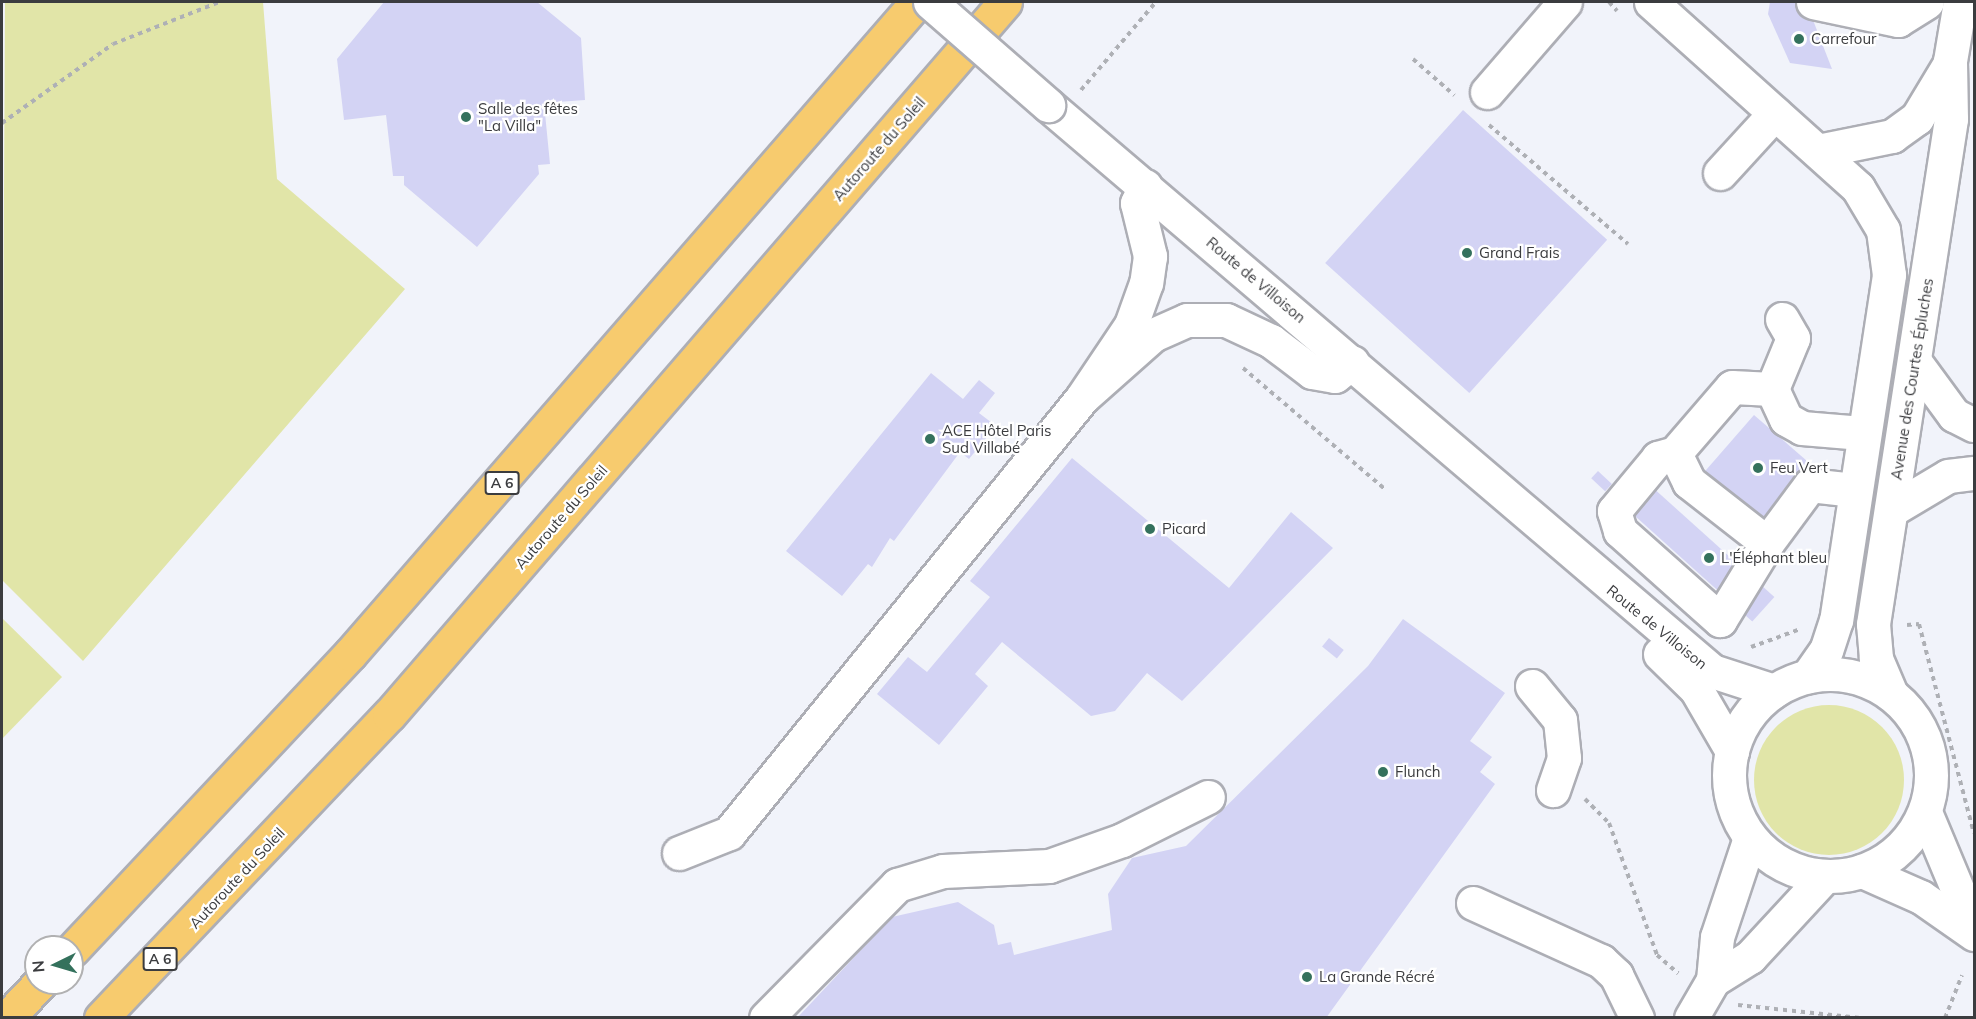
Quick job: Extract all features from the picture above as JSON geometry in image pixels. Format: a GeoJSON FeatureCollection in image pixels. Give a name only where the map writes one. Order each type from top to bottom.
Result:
{"type":"FeatureCollection","features":[{"type":"Feature","properties":{"kind":"highway","name":"A 6"},"geometry":{"type":"LineString","coordinates":[[84,937],[350,654],[917,2]]}},
{"type":"Feature","properties":{"kind":"highway","name":"Autoroute du Soleil"},"geometry":{"type":"LineString","coordinates":[[101,1017],[219,900],[389,715],[1005,2]]}},
{"type":"Feature","properties":{"kind":"highway"},"geometry":{"type":"LineString","coordinates":[[115,1017],[219,900]]}},
{"type":"Feature","properties":{"kind":"highway"},"geometry":{"type":"LineString","coordinates":[[7,1017],[28,995]]}},
{"type":"Feature","properties":{"kind":"street","name":"Route de Villoison"},"geometry":{"type":"LineString","coordinates":[[930,2],[1062,99],[1145,186],[1352,362],[1579,563],[1712,671],[1774,691]]}},
{"type":"Feature","properties":{"kind":"street"},"geometry":{"type":"LineString","coordinates":[[1476,104],[1566,2]]}},
{"type":"Feature","properties":{"kind":"street"},"geometry":{"type":"LineString","coordinates":[[1651,2],[1717,66],[1775,113],[1858,188],[1883,230],[1889,275],[1862,433],[1836,620],[1826,650],[1808,676]]}},
{"type":"Feature","properties":{"kind":"street"},"geometry":{"type":"LineString","coordinates":[[1679,2],[1717,66]]}},
{"type":"Feature","properties":{"kind":"street"},"geometry":{"type":"LineString","coordinates":[[1813,2],[1898,20],[1943,3]]}},
{"type":"Feature","properties":{"kind":"street","name":"Avenue des Courtes Épluches"},"geometry":{"type":"LineString","coordinates":[[1891,694],[1876,658],[1873,624],[1952,119],[1950,61],[1943,3]]}},
{"type":"Feature","properties":{"kind":"street","name":"Avenue des Courtes Épluches"},"geometry":{"type":"LineString","coordinates":[[1818,151],[1892,136],[1917,118],[1950,61]]}},
{"type":"Feature","properties":{"kind":"street"},"geometry":{"type":"LineString","coordinates":[[1720,173],[1775,113]]}},
{"type":"Feature","properties":{"kind":"street"},"geometry":{"type":"LineString","coordinates":[[679,853],[729,833],[1082,398],[1131,325],[1146,283],[1150,256],[1137,203],[1145,186]]}},
{"type":"Feature","properties":{"kind":"street"},"geometry":{"type":"LineString","coordinates":[[1782,319],[1792,338],[1772,389],[1786,419],[1802,428],[1862,433]]}},
{"type":"Feature","properties":{"kind":"street"},"geometry":{"type":"LineString","coordinates":[[1082,398],[1153,335],[1187,320],[1226,320],[1270,341],[1312,372],[1335,376],[1352,362]]}},
{"type":"Feature","properties":{"kind":"street"},"geometry":{"type":"LineString","coordinates":[[1915,362],[1954,416],[1974,425]]}},
{"type":"Feature","properties":{"kind":"street"},"geometry":{"type":"LineString","coordinates":[[1772,389],[1732,387],[1675,453],[1658,458],[1614,511],[1620,531],[1720,620],[1767,543],[1810,485],[1854,490]]}},
{"type":"Feature","properties":{"kind":"street"},"geometry":{"type":"LineString","coordinates":[[1675,453],[1689,482],[1767,543]]}},
{"type":"Feature","properties":{"kind":"street"},"geometry":{"type":"LineString","coordinates":[[1891,510],[1948,476],[1974,473]]}},
{"type":"Feature","properties":{"kind":"street","name":"Route de Villoison"},"geometry":{"type":"LineString","coordinates":[[1579,563],[1632,628],[1696,688],[1732,751]]}},
{"type":"Feature","properties":{"kind":"street"},"geometry":{"type":"LineString","coordinates":[[1848,675],[1891,694],[1918,724],[1927,745],[1932,767],[1924,812],[1899,849],[1862,871],[1825,876],[1783,865],[1750,837],[1730,792],[1732,751],[1747,717],[1774,691],[1808,676],[1848,675]]}},
{"type":"Feature","properties":{"kind":"street"},"geometry":{"type":"LineString","coordinates":[[1532,686],[1560,720],[1564,758],[1556,786]]}},
{"type":"Feature","properties":{"kind":"street"},"geometry":{"type":"LineString","coordinates":[[766,1017],[897,885],[943,872],[1049,866],[1122,840],[1208,797]]}},
{"type":"Feature","properties":{"kind":"street"},"geometry":{"type":"LineString","coordinates":[[1924,812],[1974,929]]}},
{"type":"Feature","properties":{"kind":"street"},"geometry":{"type":"LineString","coordinates":[[1723,992],[1717,937],[1750,837]]}},
{"type":"Feature","properties":{"kind":"street"},"geometry":{"type":"LineString","coordinates":[[1862,871],[1921,897],[1974,934]]}},
{"type":"Feature","properties":{"kind":"street"},"geometry":{"type":"LineString","coordinates":[[1691,1017],[1723,992],[1750,957],[1825,876]]}},
{"type":"Feature","properties":{"kind":"street"},"geometry":{"type":"LineString","coordinates":[[1473,903],[1601,961],[1616,975],[1637,1017]]}},
{"type":"Feature","properties":{"kind":"path"},"geometry":{"type":"LineString","coordinates":[[2,123],[105,49],[157,22],[219,2]]}},
{"type":"Feature","properties":{"kind":"path"},"geometry":{"type":"LineString","coordinates":[[1062,99],[1156,2]]}},
{"type":"Feature","properties":{"kind":"path"},"geometry":{"type":"LineString","coordinates":[[1413,59],[1476,104],[1628,244]]}},
{"type":"Feature","properties":{"kind":"path"},"geometry":{"type":"LineString","coordinates":[[1894,627],[1919,624],[1974,833]]}},
{"type":"Feature","properties":{"kind":"path"},"geometry":{"type":"LineString","coordinates":[[1556,786],[1606,817],[1651,942],[1679,973]]}},
{"type":"Feature","properties":{"kind":"path"},"geometry":{"type":"LineString","coordinates":[[1945,1017],[1962,975]]}},
{"type":"Feature","properties":{"kind":"path"},"geometry":{"type":"LineString","coordinates":[[1723,992],[1860,1017]]}},
{"type":"Feature","properties":{"kind":"green space"},"geometry":{"type":"Polygon","coordinates":[[[5,2],[263,2],[277,179],[405,289],[83,661],[2,580],[5,2]]]}},
{"type":"Feature","properties":{"kind":"green space"},"geometry":{"type":"Polygon","coordinates":[[[2,618],[62,677],[2,739],[2,618]]]}},
{"type":"Feature","properties":{"kind":"green space"},"geometry":{"type":"Polygon","coordinates":[[[1829,705],[1858,711],[1882,727],[1898,751],[1904,780],[1898,809],[1882,833],[1858,849],[1829,855],[1800,849],[1776,833],[1760,809],[1754,780],[1760,751],[1776,727],[1800,711],[1829,705]]]}},
{"type":"Feature","properties":{"kind":"building","name":"Salle des fêtes \"La Villa\""},"geometry":{"type":"Polygon","coordinates":[[[384,2],[537,2],[581,38],[585,100],[544,103],[550,164],[538,165],[539,174],[477,247],[404,185],[404,176],[393,176],[386,115],[344,120],[337,59],[384,2]]]}},
{"type":"Feature","properties":{"kind":"building","name":"Carrefour"},"geometry":{"type":"Polygon","coordinates":[[[1770,2],[1806,2],[1832,69],[1790,63],[1768,14],[1770,2]]]}},
{"type":"Feature","properties":{"kind":"building","name":"Grand Frais"},"geometry":{"type":"Polygon","coordinates":[[[1463,110],[1607,240],[1469,393],[1325,263],[1463,110]]]}},
{"type":"Feature","properties":{"kind":"building"},"geometry":{"type":"Polygon","coordinates":[[[931,373],[963,399],[979,380],[995,393],[979,413],[996,426],[969,459],[960,452],[894,541],[890,538],[872,567],[868,564],[842,596],[786,551],[931,373]]]}},
{"type":"Feature","properties":{"kind":"building","name":"Feu Vert"},"geometry":{"type":"Polygon","coordinates":[[[1754,415],[1810,464],[1761,520],[1705,472],[1754,415]]]}},
{"type":"Feature","properties":{"kind":"building"},"geometry":{"type":"Polygon","coordinates":[[[1072,458],[1229,588],[1291,512],[1333,548],[1182,701],[1147,673],[1115,711],[1091,716],[1002,642],[975,674],[988,686],[939,745],[877,694],[908,657],[927,672],[990,597],[970,581],[1072,458]]]}},
{"type":"Feature","properties":{"kind":"building"},"geometry":{"type":"Polygon","coordinates":[[[1598,471],[1612,484],[1605,491],[1591,478],[1598,471]]]}},
{"type":"Feature","properties":{"kind":"building","name":"L'Éléphant bleu"},"geometry":{"type":"Polygon","coordinates":[[[1651,486],[1774,597],[1752,622],[1629,511],[1651,486]]]}},
{"type":"Feature","properties":{"kind":"building"},"geometry":{"type":"Polygon","coordinates":[[[1403,619],[1505,693],[1470,741],[1492,757],[1480,772],[1495,784],[1326,1018],[797,1018],[892,917],[958,902],[994,925],[998,945],[1011,942],[1014,955],[1112,930],[1108,894],[1132,858],[1186,846],[1368,666],[1403,619]]]}},
{"type":"Feature","properties":{"kind":"building"},"geometry":{"type":"Polygon","coordinates":[[[1329,638],[1344,650],[1337,659],[1322,647],[1329,638]]]}},
{"type":"Feature","properties":{"kind":"place","name":"Carrefour"},"geometry":{"type":"Point","coordinates":[1799,39]}},
{"type":"Feature","properties":{"kind":"place","name":"Salle des fêtes \"La Villa\""},"geometry":{"type":"Point","coordinates":[466,117]}},
{"type":"Feature","properties":{"kind":"place","name":"Grand Frais"},"geometry":{"type":"Point","coordinates":[1467,253]}},
{"type":"Feature","properties":{"kind":"place","name":"ACE Hôtel Paris Sud Villabé"},"geometry":{"type":"Point","coordinates":[930,439]}},
{"type":"Feature","properties":{"kind":"place","name":"Feu Vert"},"geometry":{"type":"Point","coordinates":[1758,468]}},
{"type":"Feature","properties":{"kind":"place","name":"Picard"},"geometry":{"type":"Point","coordinates":[1150,529]}},
{"type":"Feature","properties":{"kind":"place","name":"L'Éléphant bleu"},"geometry":{"type":"Point","coordinates":[1709,558]}},
{"type":"Feature","properties":{"kind":"place","name":"Flunch"},"geometry":{"type":"Point","coordinates":[1383,772]}},
{"type":"Feature","properties":{"kind":"place","name":"La Grande Récré"},"geometry":{"type":"Point","coordinates":[1307,977]}}]}
